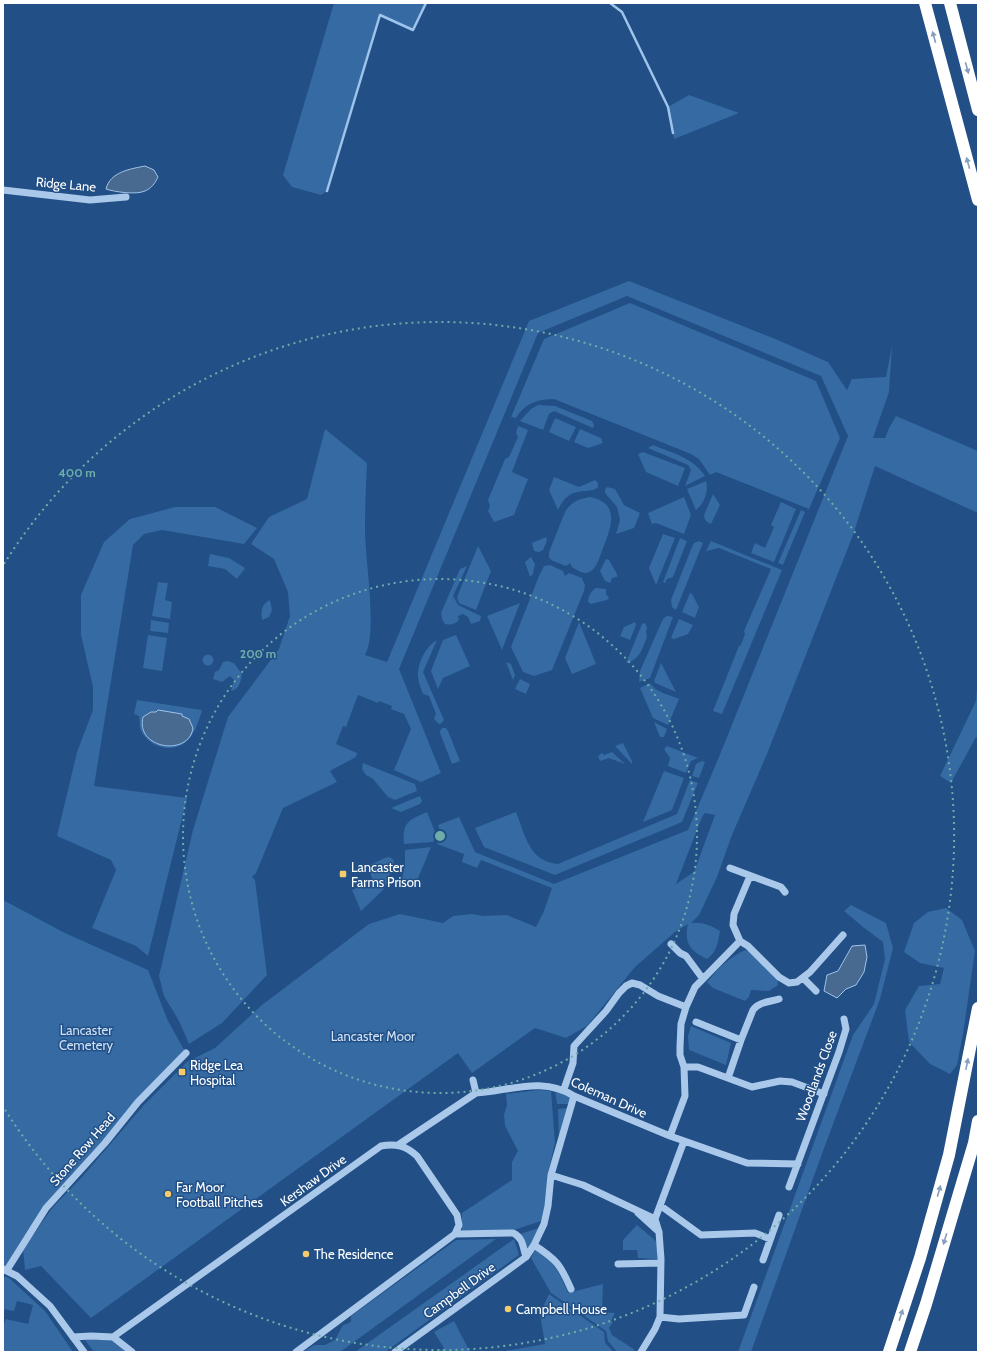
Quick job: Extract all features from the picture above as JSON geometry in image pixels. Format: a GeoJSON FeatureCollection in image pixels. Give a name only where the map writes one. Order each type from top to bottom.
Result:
{"type":"FeatureCollection","features":[{"type":"Feature","properties":{"kind":"highway"},"geometry":{"type":"LineString","coordinates":[[925,3],[978,200]]}},
{"type":"Feature","properties":{"kind":"highway"},"geometry":{"type":"LineString","coordinates":[[950,3],[978,110]]}},
{"type":"Feature","properties":{"kind":"highway"},"geometry":{"type":"LineString","coordinates":[[889,1352],[920,1258],[949,1155],[978,1008]]}},
{"type":"Feature","properties":{"kind":"highway"},"geometry":{"type":"LineString","coordinates":[[910,1352],[926,1304],[974,1143],[978,1121]]}},
{"type":"Feature","properties":{"kind":"street","name":"Ridge Lane"},"geometry":{"type":"LineString","coordinates":[[3,190],[90,200],[126,197]]}},
{"type":"Feature","properties":{"kind":"street"},"geometry":{"type":"LineString","coordinates":[[730,868],[781,887],[785,892]]}},
{"type":"Feature","properties":{"kind":"street"},"geometry":{"type":"LineString","coordinates":[[750,876],[734,914],[733,925],[740,941],[748,946],[779,977],[789,983],[798,982],[843,935]]}},
{"type":"Feature","properties":{"kind":"street"},"geometry":{"type":"LineString","coordinates":[[670,1136],[685,1096],[684,1067],[680,1055],[680,1024],[686,1007],[696,987],[740,941]]}},
{"type":"Feature","properties":{"kind":"street"},"geometry":{"type":"LineString","coordinates":[[671,944],[680,953],[686,956],[703,979]]}},
{"type":"Feature","properties":{"kind":"street"},"geometry":{"type":"LineString","coordinates":[[803,978],[816,992]]}},
{"type":"Feature","properties":{"kind":"street"},"geometry":{"type":"LineString","coordinates":[[564,1089],[573,1063],[574,1046],[606,1011],[626,986],[632,984],[640,985],[658,996],[686,1007]]}},
{"type":"Feature","properties":{"kind":"street"},"geometry":{"type":"LineString","coordinates":[[728,1078],[741,1040],[755,1007],[779,999]]}},
{"type":"Feature","properties":{"kind":"street","name":"Woodlands Close"},"geometry":{"type":"LineString","coordinates":[[798,1164],[839,1052],[846,1028],[844,1019]]}},
{"type":"Feature","properties":{"kind":"street"},"geometry":{"type":"LineString","coordinates":[[696,1022],[741,1040]]}},
{"type":"Feature","properties":{"kind":"street","name":"Stone Row Head"},"geometry":{"type":"LineString","coordinates":[[5,1270],[46,1208],[105,1143],[138,1102],[186,1053]]}},
{"type":"Feature","properties":{"kind":"street"},"geometry":{"type":"LineString","coordinates":[[684,1067],[698,1067],[752,1087],[780,1081],[792,1082],[824,1094]]}},
{"type":"Feature","properties":{"kind":"street"},"geometry":{"type":"LineString","coordinates":[[398,1145],[476,1093],[472,1080]]}},
{"type":"Feature","properties":{"kind":"street","name":"Coleman Drive"},"geometry":{"type":"LineString","coordinates":[[476,1093],[489,1093],[534,1085],[564,1089],[574,1096],[670,1136],[747,1163],[798,1164]]}},
{"type":"Feature","properties":{"kind":"street","name":"Campbell Drive"},"geometry":{"type":"LineString","coordinates":[[395,1352],[526,1257],[534,1245],[544,1224],[548,1206],[551,1175],[574,1096]]}},
{"type":"Feature","properties":{"kind":"street"},"geometry":{"type":"LineString","coordinates":[[641,1352],[655,1329],[660,1317],[661,1264],[659,1232],[656,1219],[684,1141]]}},
{"type":"Feature","properties":{"kind":"street","name":"Kershaw Drive"},"geometry":{"type":"LineString","coordinates":[[113,1337],[381,1146],[389,1144],[398,1145]]}},
{"type":"Feature","properties":{"kind":"street"},"geometry":{"type":"LineString","coordinates":[[296,1352],[455,1234],[459,1225],[457,1215],[452,1206],[417,1156],[409,1148],[398,1145]]}},
{"type":"Feature","properties":{"kind":"street"},"geometry":{"type":"LineString","coordinates":[[789,1188],[798,1164]]}},
{"type":"Feature","properties":{"kind":"street"},"geometry":{"type":"LineString","coordinates":[[551,1175],[583,1185],[656,1219]]}},
{"type":"Feature","properties":{"kind":"street"},"geometry":{"type":"LineString","coordinates":[[630,1206],[659,1232]]}},
{"type":"Feature","properties":{"kind":"street"},"geometry":{"type":"LineString","coordinates":[[661,1206],[701,1235],[755,1233],[770,1238]]}},
{"type":"Feature","properties":{"kind":"street"},"geometry":{"type":"LineString","coordinates":[[763,1260],[779,1215]]}},
{"type":"Feature","properties":{"kind":"street"},"geometry":{"type":"LineString","coordinates":[[455,1234],[513,1233],[518,1235],[521,1240],[526,1257]]}},
{"type":"Feature","properties":{"kind":"street"},"geometry":{"type":"LineString","coordinates":[[534,1245],[551,1256],[560,1266],[571,1289]]}},
{"type":"Feature","properties":{"kind":"street"},"geometry":{"type":"LineString","coordinates":[[618,1264],[661,1264]]}},
{"type":"Feature","properties":{"kind":"street"},"geometry":{"type":"LineString","coordinates":[[5,1270],[17,1276],[50,1306],[84,1352]]}},
{"type":"Feature","properties":{"kind":"street"},"geometry":{"type":"LineString","coordinates":[[660,1317],[679,1320],[744,1315],[754,1287]]}},
{"type":"Feature","properties":{"kind":"street"},"geometry":{"type":"LineString","coordinates":[[73,1337],[113,1337],[132,1352]]}},
{"type":"Feature","properties":{"kind":"green space"},"geometry":{"type":"Polygon","coordinates":[[[334,3],[426,3],[413,30],[380,16],[327,191],[321,195],[292,187],[283,175],[334,3]]]}},
{"type":"Feature","properties":{"kind":"green space"},"geometry":{"type":"Polygon","coordinates":[[[689,95],[739,113],[674,139],[668,107],[689,95]]]}},
{"type":"Feature","properties":{"kind":"green space","name":"Lancaster Moor"},"geometry":{"type":"Polygon","coordinates":[[[629,281],[773,338],[828,362],[847,390],[852,379],[886,377],[892,346],[889,392],[873,438],[885,438],[896,416],[978,451],[978,513],[875,466],[853,535],[767,754],[732,835],[717,877],[699,915],[691,923],[706,924],[720,931],[719,939],[713,953],[707,959],[696,953],[689,945],[687,936],[688,924],[675,932],[635,967],[587,1026],[566,1038],[535,1028],[472,1073],[458,1053],[91,1318],[41,1266],[25,1270],[23,1249],[53,1207],[82,1177],[143,1106],[187,1062],[215,1048],[262,1005],[369,924],[400,914],[443,923],[453,916],[472,914],[483,916],[507,915],[536,927],[544,911],[552,888],[481,860],[477,868],[462,862],[464,854],[437,844],[441,834],[438,825],[459,817],[475,852],[554,884],[688,830],[719,757],[848,436],[821,376],[627,296],[538,333],[399,669],[441,773],[421,782],[394,770],[411,729],[404,714],[391,709],[392,706],[379,701],[378,703],[358,695],[346,727],[343,726],[336,744],[357,753],[356,757],[330,771],[337,782],[283,808],[256,873],[252,877],[255,880],[267,975],[222,1023],[189,1044],[179,1021],[164,996],[159,976],[193,830],[228,717],[279,649],[290,616],[288,592],[274,559],[251,544],[269,517],[307,499],[325,429],[367,463],[365,530],[371,613],[369,645],[365,655],[387,662],[529,321],[629,281]],[[705,813],[702,817],[676,884],[694,872],[715,815],[705,813]]]}},
{"type":"Feature","properties":{"kind":"green space"},"geometry":{"type":"Polygon","coordinates":[[[630,303],[816,381],[840,438],[809,509],[716,472],[710,475],[699,459],[691,454],[554,399],[532,403],[523,409],[516,418],[511,417],[544,339],[630,303]]]}},
{"type":"Feature","properties":{"kind":"green space"},"geometry":{"type":"Polygon","coordinates":[[[538,405],[555,406],[592,421],[594,425],[593,428],[554,411],[549,414],[543,430],[520,421],[531,409],[538,405]]]}},
{"type":"Feature","properties":{"kind":"green space"},"geometry":{"type":"Polygon","coordinates":[[[555,418],[576,427],[569,441],[549,432],[555,418]]]}},
{"type":"Feature","properties":{"kind":"green space"},"geometry":{"type":"Polygon","coordinates":[[[518,426],[528,430],[512,472],[528,479],[514,515],[494,522],[488,511],[490,506],[488,500],[505,459],[509,457],[518,437],[516,433],[518,426]]]}},
{"type":"Feature","properties":{"kind":"green space"},"geometry":{"type":"Polygon","coordinates":[[[580,429],[601,438],[603,443],[588,448],[574,442],[580,429]]]}},
{"type":"Feature","properties":{"kind":"green space"},"geometry":{"type":"Polygon","coordinates":[[[653,445],[689,460],[705,476],[685,486],[691,470],[688,465],[648,448],[653,445]]]}},
{"type":"Feature","properties":{"kind":"green space"},"geometry":{"type":"Polygon","coordinates":[[[643,452],[685,468],[678,486],[646,472],[638,454],[643,452]]]}},
{"type":"Feature","properties":{"kind":"green space"},"geometry":{"type":"Polygon","coordinates":[[[554,477],[579,487],[595,480],[598,483],[598,487],[592,490],[572,494],[566,498],[558,510],[549,490],[554,477]]]}},
{"type":"Feature","properties":{"kind":"green space"},"geometry":{"type":"Polygon","coordinates":[[[706,481],[707,489],[705,497],[696,510],[687,489],[706,481]]]}},
{"type":"Feature","properties":{"kind":"green space"},"geometry":{"type":"Polygon","coordinates":[[[607,487],[615,489],[624,505],[640,513],[634,528],[616,534],[620,520],[617,507],[605,493],[607,487]]]}},
{"type":"Feature","properties":{"kind":"green space"},"geometry":{"type":"Polygon","coordinates":[[[713,494],[720,505],[711,524],[706,521],[704,515],[713,494]]]}},
{"type":"Feature","properties":{"kind":"green space"},"geometry":{"type":"Polygon","coordinates":[[[590,497],[600,500],[610,510],[611,525],[598,562],[592,570],[585,573],[572,567],[570,563],[566,566],[553,561],[549,558],[549,552],[567,509],[575,502],[590,497]]]}},
{"type":"Feature","properties":{"kind":"green space"},"geometry":{"type":"Polygon","coordinates":[[[684,497],[691,515],[684,534],[656,523],[652,524],[648,513],[684,497]]]}},
{"type":"Feature","properties":{"kind":"green space"},"geometry":{"type":"Polygon","coordinates":[[[781,502],[796,509],[774,562],[751,553],[755,543],[765,548],[774,527],[771,525],[781,502]]]}},
{"type":"Feature","properties":{"kind":"green space"},"geometry":{"type":"Polygon","coordinates":[[[175,507],[215,507],[257,528],[244,544],[162,530],[144,534],[133,545],[94,786],[187,798],[148,956],[136,946],[92,928],[116,870],[111,860],[57,836],[77,752],[93,710],[93,687],[81,635],[81,595],[104,542],[130,519],[175,507]]]}},
{"type":"Feature","properties":{"kind":"green space"},"geometry":{"type":"Polygon","coordinates":[[[801,510],[805,512],[783,565],[778,563],[801,510]]]}},
{"type":"Feature","properties":{"kind":"green space"},"geometry":{"type":"Polygon","coordinates":[[[663,534],[675,538],[656,585],[649,568],[663,534]]]}},
{"type":"Feature","properties":{"kind":"green space"},"geometry":{"type":"Polygon","coordinates":[[[546,537],[547,541],[543,550],[539,552],[534,551],[532,543],[546,537]]]}},
{"type":"Feature","properties":{"kind":"green space"},"geometry":{"type":"Polygon","coordinates":[[[680,538],[687,541],[673,577],[667,579],[665,583],[663,582],[680,538]]]}},
{"type":"Feature","properties":{"kind":"green space"},"geometry":{"type":"Polygon","coordinates":[[[699,541],[703,543],[676,610],[672,607],[671,600],[692,547],[694,543],[699,541]]]}},
{"type":"Feature","properties":{"kind":"green space"},"geometry":{"type":"Polygon","coordinates":[[[711,541],[782,570],[722,714],[713,711],[739,646],[741,645],[745,634],[744,631],[771,569],[719,548],[706,551],[711,541]]]}},
{"type":"Feature","properties":{"kind":"green space"},"geometry":{"type":"Polygon","coordinates":[[[478,546],[491,571],[476,610],[459,603],[457,597],[478,546]]]}},
{"type":"Feature","properties":{"kind":"green space"},"geometry":{"type":"Polygon","coordinates":[[[210,554],[229,558],[245,568],[237,579],[225,569],[208,566],[210,554]]]}},
{"type":"Feature","properties":{"kind":"green space"},"geometry":{"type":"Polygon","coordinates":[[[531,557],[535,564],[533,574],[530,577],[525,562],[531,557]]]}},
{"type":"Feature","properties":{"kind":"green space"},"geometry":{"type":"Polygon","coordinates":[[[606,559],[609,560],[617,574],[617,577],[612,578],[610,583],[605,581],[600,571],[606,559]]]}},
{"type":"Feature","properties":{"kind":"green space"},"geometry":{"type":"Polygon","coordinates":[[[550,565],[563,571],[565,576],[569,573],[582,578],[585,585],[584,591],[552,670],[534,676],[523,672],[511,647],[539,576],[544,566],[550,565]]]}},
{"type":"Feature","properties":{"kind":"green space"},"geometry":{"type":"Polygon","coordinates":[[[467,566],[453,596],[458,605],[481,616],[480,621],[471,624],[468,617],[463,614],[458,616],[459,620],[456,623],[445,624],[441,613],[460,569],[467,566]]]}},
{"type":"Feature","properties":{"kind":"green space"},"geometry":{"type":"Polygon","coordinates":[[[158,582],[168,583],[165,600],[172,602],[170,619],[152,616],[158,582]]]}},
{"type":"Feature","properties":{"kind":"green space"},"geometry":{"type":"Polygon","coordinates":[[[596,588],[606,589],[606,594],[609,598],[607,600],[591,604],[588,602],[589,598],[591,592],[596,588]]]}},
{"type":"Feature","properties":{"kind":"green space"},"geometry":{"type":"Polygon","coordinates":[[[690,593],[699,607],[695,618],[682,612],[690,593]]]}},
{"type":"Feature","properties":{"kind":"green space"},"geometry":{"type":"Polygon","coordinates":[[[270,600],[272,610],[269,617],[262,620],[263,606],[270,600]]]}},
{"type":"Feature","properties":{"kind":"green space"},"geometry":{"type":"Polygon","coordinates":[[[520,603],[502,650],[487,616],[520,603]]]}},
{"type":"Feature","properties":{"kind":"green space"},"geometry":{"type":"Polygon","coordinates":[[[668,616],[673,617],[650,678],[639,682],[640,671],[662,621],[668,616]]]}},
{"type":"Feature","properties":{"kind":"green space"},"geometry":{"type":"Polygon","coordinates":[[[679,619],[693,625],[688,634],[674,639],[671,638],[679,619]]]}},
{"type":"Feature","properties":{"kind":"green space"},"geometry":{"type":"Polygon","coordinates":[[[151,620],[169,623],[168,633],[150,631],[151,620]]]}},
{"type":"Feature","properties":{"kind":"green space"},"geometry":{"type":"Polygon","coordinates":[[[579,622],[596,664],[572,674],[565,658],[579,622]]]}},
{"type":"Feature","properties":{"kind":"green space"},"geometry":{"type":"Polygon","coordinates":[[[635,622],[636,625],[630,640],[620,636],[624,627],[635,622]]]}},
{"type":"Feature","properties":{"kind":"green space"},"geometry":{"type":"Polygon","coordinates":[[[645,623],[647,627],[647,637],[642,650],[631,662],[626,663],[642,624],[645,623]]]}},
{"type":"Feature","properties":{"kind":"green space"},"geometry":{"type":"Polygon","coordinates":[[[148,635],[167,638],[162,671],[143,668],[148,635]]]}},
{"type":"Feature","properties":{"kind":"green space"},"geometry":{"type":"Polygon","coordinates":[[[456,635],[470,666],[443,678],[438,689],[431,671],[443,640],[456,635]]]}},
{"type":"Feature","properties":{"kind":"green space"},"geometry":{"type":"Polygon","coordinates":[[[437,640],[423,672],[444,720],[439,724],[434,719],[436,714],[429,696],[423,694],[418,675],[419,665],[423,655],[429,646],[437,640]]]}},
{"type":"Feature","properties":{"kind":"green space"},"geometry":{"type":"Polygon","coordinates":[[[208,654],[212,656],[214,660],[212,664],[208,666],[204,664],[202,660],[204,656],[208,654]]]}},
{"type":"Feature","properties":{"kind":"green space"},"geometry":{"type":"Polygon","coordinates":[[[228,661],[234,663],[242,674],[238,687],[231,691],[234,680],[230,676],[222,682],[213,679],[215,672],[219,670],[223,662],[228,661]]]}},
{"type":"Feature","properties":{"kind":"green space"},"geometry":{"type":"Polygon","coordinates":[[[506,662],[511,664],[515,675],[513,680],[506,662]]]}},
{"type":"Feature","properties":{"kind":"green space"},"geometry":{"type":"Polygon","coordinates":[[[661,663],[676,692],[655,683],[654,681],[661,663]]]}},
{"type":"Feature","properties":{"kind":"green space"},"geometry":{"type":"Polygon","coordinates":[[[978,672],[978,737],[976,737],[951,783],[940,776],[976,701],[978,672]]]}},
{"type":"Feature","properties":{"kind":"green space"},"geometry":{"type":"Polygon","coordinates":[[[520,679],[530,684],[526,694],[515,689],[520,679]]]}},
{"type":"Feature","properties":{"kind":"green space"},"geometry":{"type":"Polygon","coordinates":[[[650,683],[655,689],[679,699],[668,725],[653,718],[640,688],[650,683]]]}},
{"type":"Feature","properties":{"kind":"green space"},"geometry":{"type":"Polygon","coordinates":[[[137,700],[202,710],[200,719],[192,735],[186,742],[174,748],[161,747],[149,741],[141,731],[139,716],[134,714],[137,700]]]}},
{"type":"Feature","properties":{"kind":"green space"},"geometry":{"type":"Polygon","coordinates":[[[654,722],[667,729],[664,737],[660,737],[654,722]]]}},
{"type":"Feature","properties":{"kind":"green space"},"geometry":{"type":"Polygon","coordinates":[[[442,728],[446,728],[448,731],[460,761],[452,764],[440,733],[442,728]]]}},
{"type":"Feature","properties":{"kind":"green space"},"geometry":{"type":"Polygon","coordinates":[[[623,743],[632,761],[632,764],[615,746],[623,743]]]}},
{"type":"Feature","properties":{"kind":"green space"},"geometry":{"type":"Polygon","coordinates":[[[667,746],[698,758],[691,761],[686,773],[668,766],[670,758],[664,749],[667,746]]]}},
{"type":"Feature","properties":{"kind":"green space"},"geometry":{"type":"Polygon","coordinates":[[[612,752],[625,764],[609,758],[600,761],[598,756],[602,753],[604,755],[612,752]]]}},
{"type":"Feature","properties":{"kind":"green space"},"geometry":{"type":"Polygon","coordinates":[[[702,761],[705,762],[699,778],[692,776],[696,764],[702,761]]]}},
{"type":"Feature","properties":{"kind":"green space"},"geometry":{"type":"Polygon","coordinates":[[[363,763],[415,784],[417,791],[395,800],[388,797],[373,779],[366,775],[362,769],[363,763]]]}},
{"type":"Feature","properties":{"kind":"green space"},"geometry":{"type":"Polygon","coordinates":[[[664,771],[684,778],[672,810],[643,822],[664,771]]]}},
{"type":"Feature","properties":{"kind":"green space"},"geometry":{"type":"Polygon","coordinates":[[[690,780],[698,783],[682,822],[555,875],[484,847],[475,828],[516,812],[526,838],[534,852],[540,858],[548,862],[558,864],[677,814],[690,780]]]}},
{"type":"Feature","properties":{"kind":"green space"},"geometry":{"type":"Polygon","coordinates":[[[420,796],[422,801],[420,804],[401,812],[391,808],[420,796]]]}},
{"type":"Feature","properties":{"kind":"green space"},"geometry":{"type":"Polygon","coordinates":[[[427,812],[436,834],[433,842],[404,844],[405,827],[415,817],[427,812]]]}},
{"type":"Feature","properties":{"kind":"green space"},"geometry":{"type":"Polygon","coordinates":[[[431,847],[414,888],[405,883],[402,879],[405,865],[405,850],[431,847]]]}},
{"type":"Feature","properties":{"kind":"green space"},"geometry":{"type":"Polygon","coordinates":[[[389,857],[393,859],[394,862],[387,883],[383,890],[361,911],[352,890],[373,881],[368,866],[389,857]]]}},
{"type":"Feature","properties":{"kind":"green space","name":"Lancaster Cemetery"},"geometry":{"type":"Polygon","coordinates":[[[3,900],[65,933],[148,970],[168,1021],[186,1053],[46,1208],[12,1261],[3,1269],[3,900]]]}},
{"type":"Feature","properties":{"kind":"green space"},"geometry":{"type":"Polygon","coordinates":[[[851,905],[886,923],[893,948],[880,999],[823,1151],[751,1352],[738,1352],[853,1035],[874,1004],[885,959],[883,942],[844,911],[851,905]]]}},
{"type":"Feature","properties":{"kind":"green space"},"geometry":{"type":"Polygon","coordinates":[[[946,908],[962,920],[975,951],[957,1065],[950,1074],[930,1064],[909,1042],[905,1010],[919,986],[940,984],[944,968],[920,963],[904,952],[914,923],[928,912],[946,908]]]}},
{"type":"Feature","properties":{"kind":"green space"},"geometry":{"type":"Polygon","coordinates":[[[745,950],[756,954],[777,973],[778,985],[769,991],[751,990],[749,997],[745,1001],[713,988],[707,982],[724,964],[745,950]]]}},
{"type":"Feature","properties":{"kind":"green space"},"geometry":{"type":"Polygon","coordinates":[[[691,1026],[731,1043],[726,1065],[689,1050],[688,1036],[691,1026]]]}},
{"type":"Feature","properties":{"kind":"green space"},"geometry":{"type":"Polygon","coordinates":[[[539,1090],[551,1091],[555,1143],[548,1173],[546,1202],[541,1221],[514,1230],[462,1230],[462,1213],[512,1180],[512,1162],[518,1151],[505,1126],[504,1115],[507,1105],[506,1094],[539,1090]]]}},
{"type":"Feature","properties":{"kind":"green space"},"geometry":{"type":"Polygon","coordinates":[[[555,1090],[571,1097],[569,1104],[557,1104],[555,1090]]]}},
{"type":"Feature","properties":{"kind":"green space"},"geometry":{"type":"Polygon","coordinates":[[[568,1108],[559,1141],[558,1109],[568,1108]]]}},
{"type":"Feature","properties":{"kind":"green space"},"geometry":{"type":"Polygon","coordinates":[[[637,1225],[657,1242],[657,1259],[638,1258],[637,1250],[623,1250],[623,1240],[637,1225]]]}},
{"type":"Feature","properties":{"kind":"green space"},"geometry":{"type":"Polygon","coordinates":[[[539,1228],[527,1252],[520,1234],[539,1228]]]}},
{"type":"Feature","properties":{"kind":"green space"},"geometry":{"type":"Polygon","coordinates":[[[496,1239],[340,1352],[304,1352],[314,1345],[325,1345],[335,1340],[343,1325],[351,1322],[351,1316],[456,1240],[496,1239]]]}},
{"type":"Feature","properties":{"kind":"green space"},"geometry":{"type":"Polygon","coordinates":[[[514,1239],[519,1255],[385,1352],[355,1352],[514,1239]]]}},
{"type":"Feature","properties":{"kind":"green space"},"geometry":{"type":"Polygon","coordinates":[[[535,1250],[550,1260],[559,1273],[568,1293],[603,1284],[602,1312],[615,1313],[611,1321],[613,1322],[609,1328],[612,1335],[635,1350],[633,1352],[617,1352],[608,1341],[606,1331],[551,1293],[531,1258],[535,1250]]]}},
{"type":"Feature","properties":{"kind":"green space"},"geometry":{"type":"Polygon","coordinates":[[[3,1276],[9,1278],[45,1311],[73,1352],[3,1352],[3,1327],[6,1319],[28,1324],[33,1305],[17,1301],[14,1311],[3,1309],[3,1276]]]}},
{"type":"Feature","properties":{"kind":"green space"},"geometry":{"type":"Polygon","coordinates":[[[549,1294],[604,1332],[605,1343],[614,1352],[499,1352],[545,1344],[540,1314],[549,1294]]]}},
{"type":"Feature","properties":{"kind":"green space"},"geometry":{"type":"Polygon","coordinates":[[[454,1321],[470,1352],[438,1352],[444,1348],[434,1332],[454,1321]]]}},
{"type":"Feature","properties":{"kind":"green space"},"geometry":{"type":"Polygon","coordinates":[[[85,1340],[111,1340],[127,1352],[94,1352],[85,1340]]]}},
{"type":"Feature","properties":{"kind":"shaded area"},"geometry":{"type":"Polygon","coordinates":[[[145,166],[154,170],[158,177],[153,185],[147,190],[131,193],[106,189],[108,183],[121,172],[145,166]]]}},
{"type":"Feature","properties":{"kind":"shaded area"},"geometry":{"type":"Polygon","coordinates":[[[158,710],[182,714],[182,716],[189,719],[193,728],[189,737],[182,743],[173,746],[154,742],[147,736],[143,728],[143,717],[158,710]]]}},
{"type":"Feature","properties":{"kind":"shaded area"},"geometry":{"type":"Polygon","coordinates":[[[865,945],[867,957],[864,972],[856,985],[846,989],[837,998],[824,991],[827,975],[838,971],[852,946],[865,945]]]}},
{"type":"Feature","properties":{"kind":"waterway"},"geometry":{"type":"LineString","coordinates":[[327,191],[380,15],[413,30],[426,3]]}},
{"type":"Feature","properties":{"kind":"waterway"},"geometry":{"type":"LineString","coordinates":[[610,3],[622,12],[668,107],[673,133]]}},
{"type":"Feature","properties":{"kind":"place","name":"Lancaster Farms Prison"},"geometry":{"type":"Point","coordinates":[343,874]}},
{"type":"Feature","properties":{"kind":"place","name":"Ridge Lea Hospital"},"geometry":{"type":"Point","coordinates":[182,1072]}},
{"type":"Feature","properties":{"kind":"place","name":"Far Moor Football Pitches"},"geometry":{"type":"Point","coordinates":[168,1194]}},
{"type":"Feature","properties":{"kind":"place","name":"The Residence"},"geometry":{"type":"Point","coordinates":[306,1254]}},
{"type":"Feature","properties":{"kind":"place","name":"Campbell House"},"geometry":{"type":"Point","coordinates":[508,1309]}}]}
